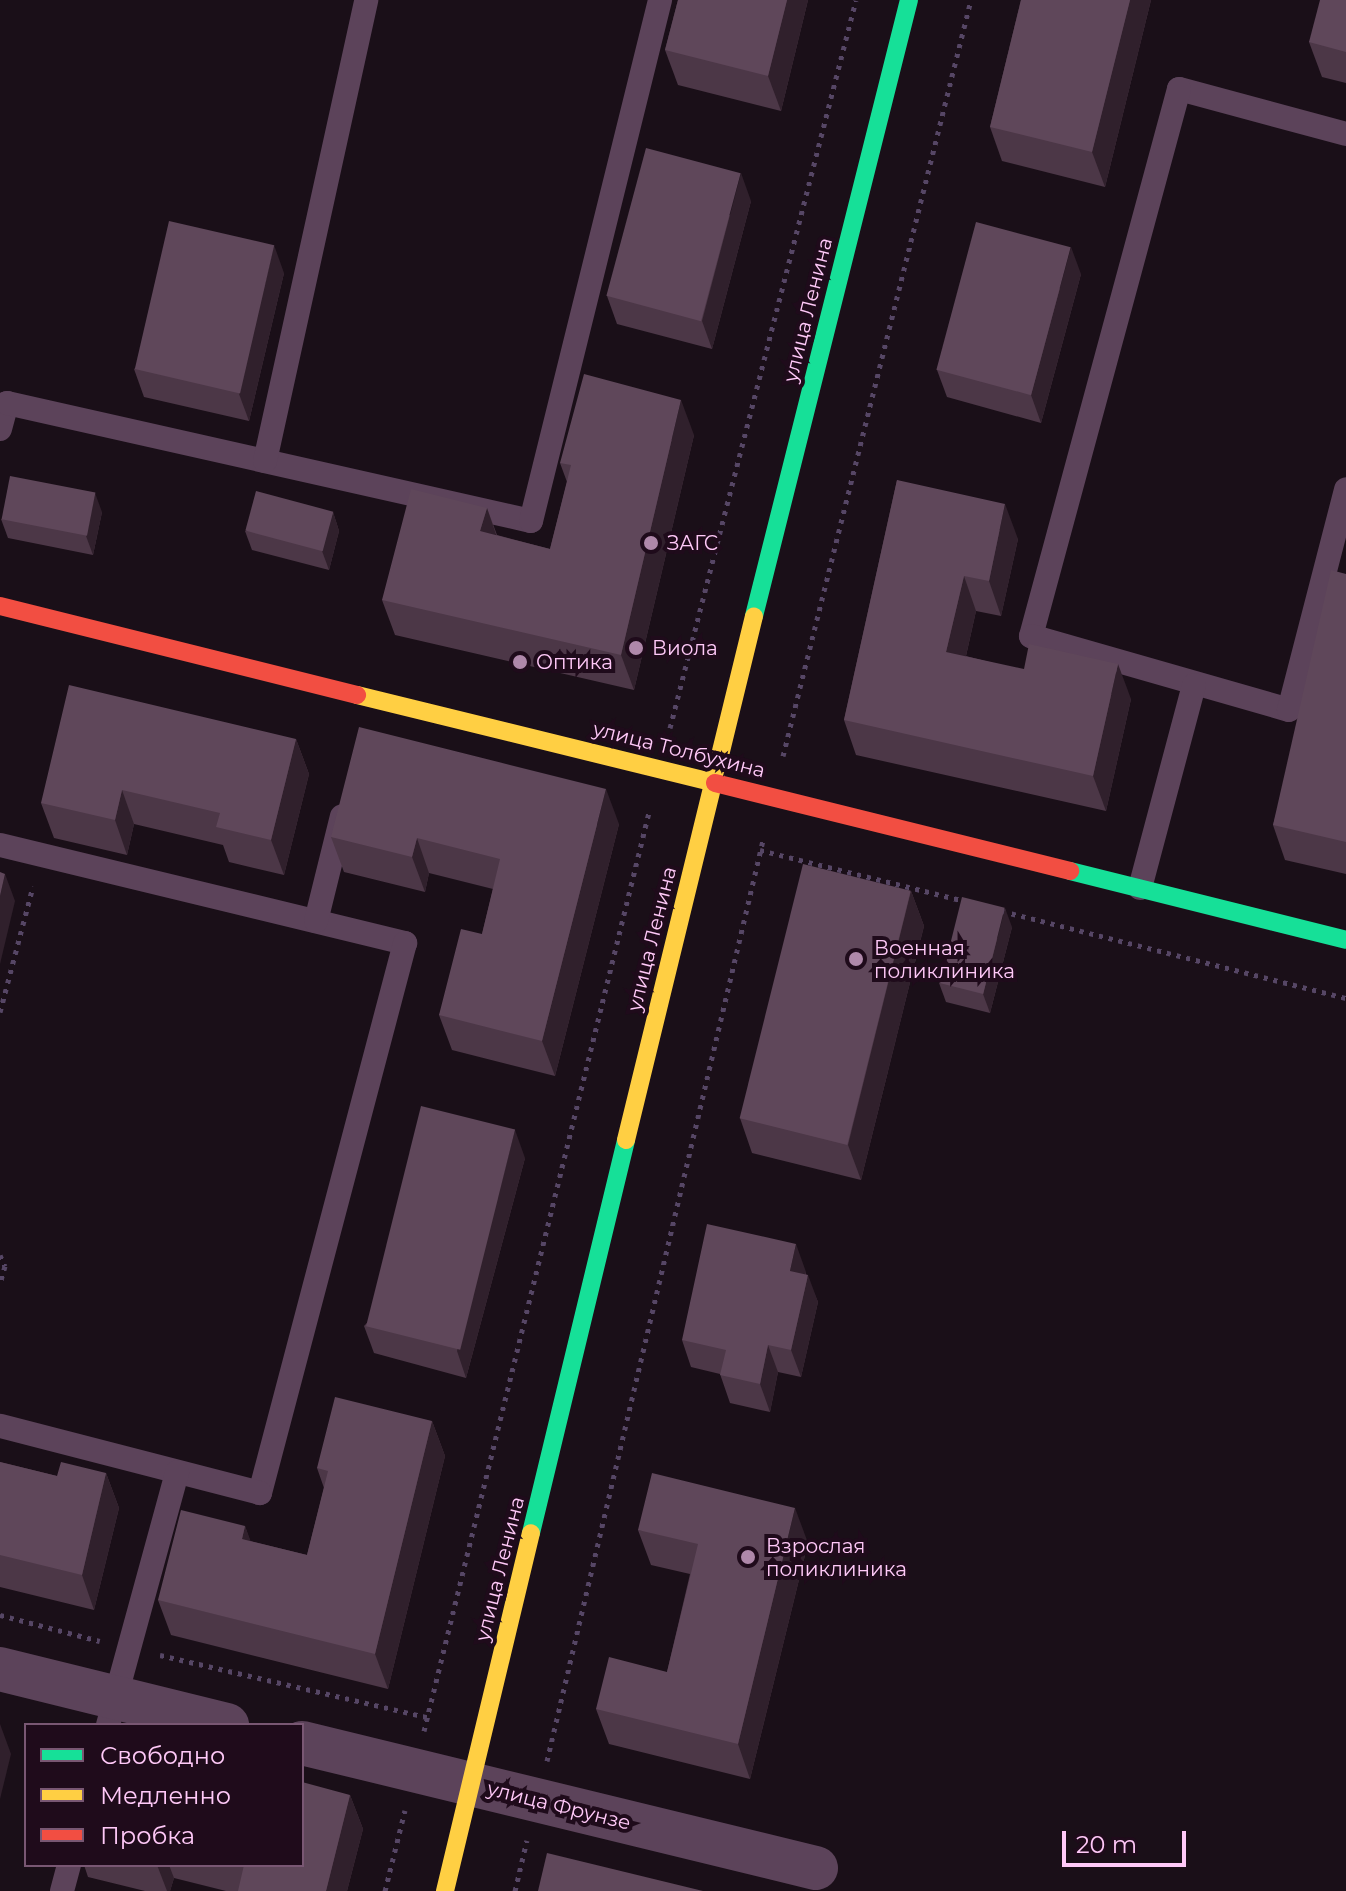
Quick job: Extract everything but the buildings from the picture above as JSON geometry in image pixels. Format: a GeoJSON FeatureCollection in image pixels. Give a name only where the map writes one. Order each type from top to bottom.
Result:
{"type":"FeatureCollection","features":[{"type":"Feature","properties":{"kind":"street","name":"улица Ленина"},"geometry":{"type":"LineString","coordinates":[[445,1891],[712,782],[909,0]]}},
{"type":"Feature","properties":{"kind":"street","name":"улица Толбухина"},"geometry":{"type":"LineString","coordinates":[[0,606],[1346,940]]}},
{"type":"Feature","properties":{"kind":"street"},"geometry":{"type":"LineString","coordinates":[[0,1669],[112,1711],[211,1723]]}},
{"type":"Feature","properties":{"kind":"street","name":"улица Фрунзе"},"geometry":{"type":"LineString","coordinates":[[304,1744],[816,1868]]}},
{"type":"Feature","properties":{"kind":"lane"},"geometry":{"type":"LineString","coordinates":[[265,461],[366,0]]}},
{"type":"Feature","properties":{"kind":"lane"},"geometry":{"type":"LineString","coordinates":[[0,429],[7,403],[531,521],[660,0]]}},
{"type":"Feature","properties":{"kind":"lane"},"geometry":{"type":"LineString","coordinates":[[1346,134],[1179,89],[1031,636],[1289,710],[1346,489]]}},
{"type":"Feature","properties":{"kind":"lane"},"geometry":{"type":"LineString","coordinates":[[1140,888],[1194,685]]}},
{"type":"Feature","properties":{"kind":"lane"},"geometry":{"type":"LineString","coordinates":[[364,727],[372,697]]}},
{"type":"Feature","properties":{"kind":"lane"},"geometry":{"type":"LineString","coordinates":[[316,921],[350,787]]}},
{"type":"Feature","properties":{"kind":"lane"},"geometry":{"type":"LineString","coordinates":[[0,845],[405,943],[260,1493],[0,1426]]}},
{"type":"Feature","properties":{"kind":"lane"},"geometry":{"type":"LineString","coordinates":[[112,1711],[177,1472]]}},
{"type":"Feature","properties":{"kind":"lane"},"geometry":{"type":"LineString","coordinates":[[62,1891],[68,1867]]}},
{"type":"Feature","properties":{"kind":"path"},"geometry":{"type":"LineString","coordinates":[[385,1891],[660,768],[856,0]]}},
{"type":"Feature","properties":{"kind":"path"},"geometry":{"type":"LineString","coordinates":[[515,1891],[773,796],[971,0]]}},
{"type":"Feature","properties":{"kind":"path"},"geometry":{"type":"LineString","coordinates":[[760,850],[976,904]]}},
{"type":"Feature","properties":{"kind":"path"},"geometry":{"type":"LineString","coordinates":[[0,1012],[41,855]]}},
{"type":"Feature","properties":{"kind":"path"},"geometry":{"type":"LineString","coordinates":[[991,908],[1346,998]]}},
{"type":"Feature","properties":{"kind":"path"},"geometry":{"type":"LineString","coordinates":[[0,1255],[5,1266],[0,1284]]}},
{"type":"Feature","properties":{"kind":"path"},"geometry":{"type":"LineString","coordinates":[[0,1615],[427,1717]]}},
{"type":"Feature","properties":{"kind":"traffic: fast"},"geometry":{"type":"LineString","coordinates":[[754,616],[909,0]]}},
{"type":"Feature","properties":{"kind":"traffic: fast"},"geometry":{"type":"LineString","coordinates":[[1070,871],[1346,940]]}},
{"type":"Feature","properties":{"kind":"traffic: fast"},"geometry":{"type":"LineString","coordinates":[[531,1533],[626,1140]]}},
{"type":"Feature","properties":{"kind":"traffic: slow"},"geometry":{"type":"LineString","coordinates":[[626,1140],[754,616]]}},
{"type":"Feature","properties":{"kind":"traffic: slow"},"geometry":{"type":"LineString","coordinates":[[357,695],[715,783]]}},
{"type":"Feature","properties":{"kind":"traffic: slow"},"geometry":{"type":"LineString","coordinates":[[445,1891],[531,1533]]}},
{"type":"Feature","properties":{"kind":"traffic: jam"},"geometry":{"type":"LineString","coordinates":[[0,606],[357,695]]}},
{"type":"Feature","properties":{"kind":"traffic: jam"},"geometry":{"type":"LineString","coordinates":[[715,783],[1070,871]]}},
{"type":"Feature","properties":{"kind":"place","name":"ЗАГС"},"geometry":{"type":"Point","coordinates":[651,543]}},
{"type":"Feature","properties":{"kind":"place","name":"Виола"},"geometry":{"type":"Point","coordinates":[636,648]}},
{"type":"Feature","properties":{"kind":"place","name":"Оптика"},"geometry":{"type":"Point","coordinates":[520,662]}},
{"type":"Feature","properties":{"kind":"place","name":"Военная поликлиника"},"geometry":{"type":"Point","coordinates":[856,959]}},
{"type":"Feature","properties":{"kind":"place","name":"Взрослая поликлиника"},"geometry":{"type":"Point","coordinates":[748,1557]}}]}
